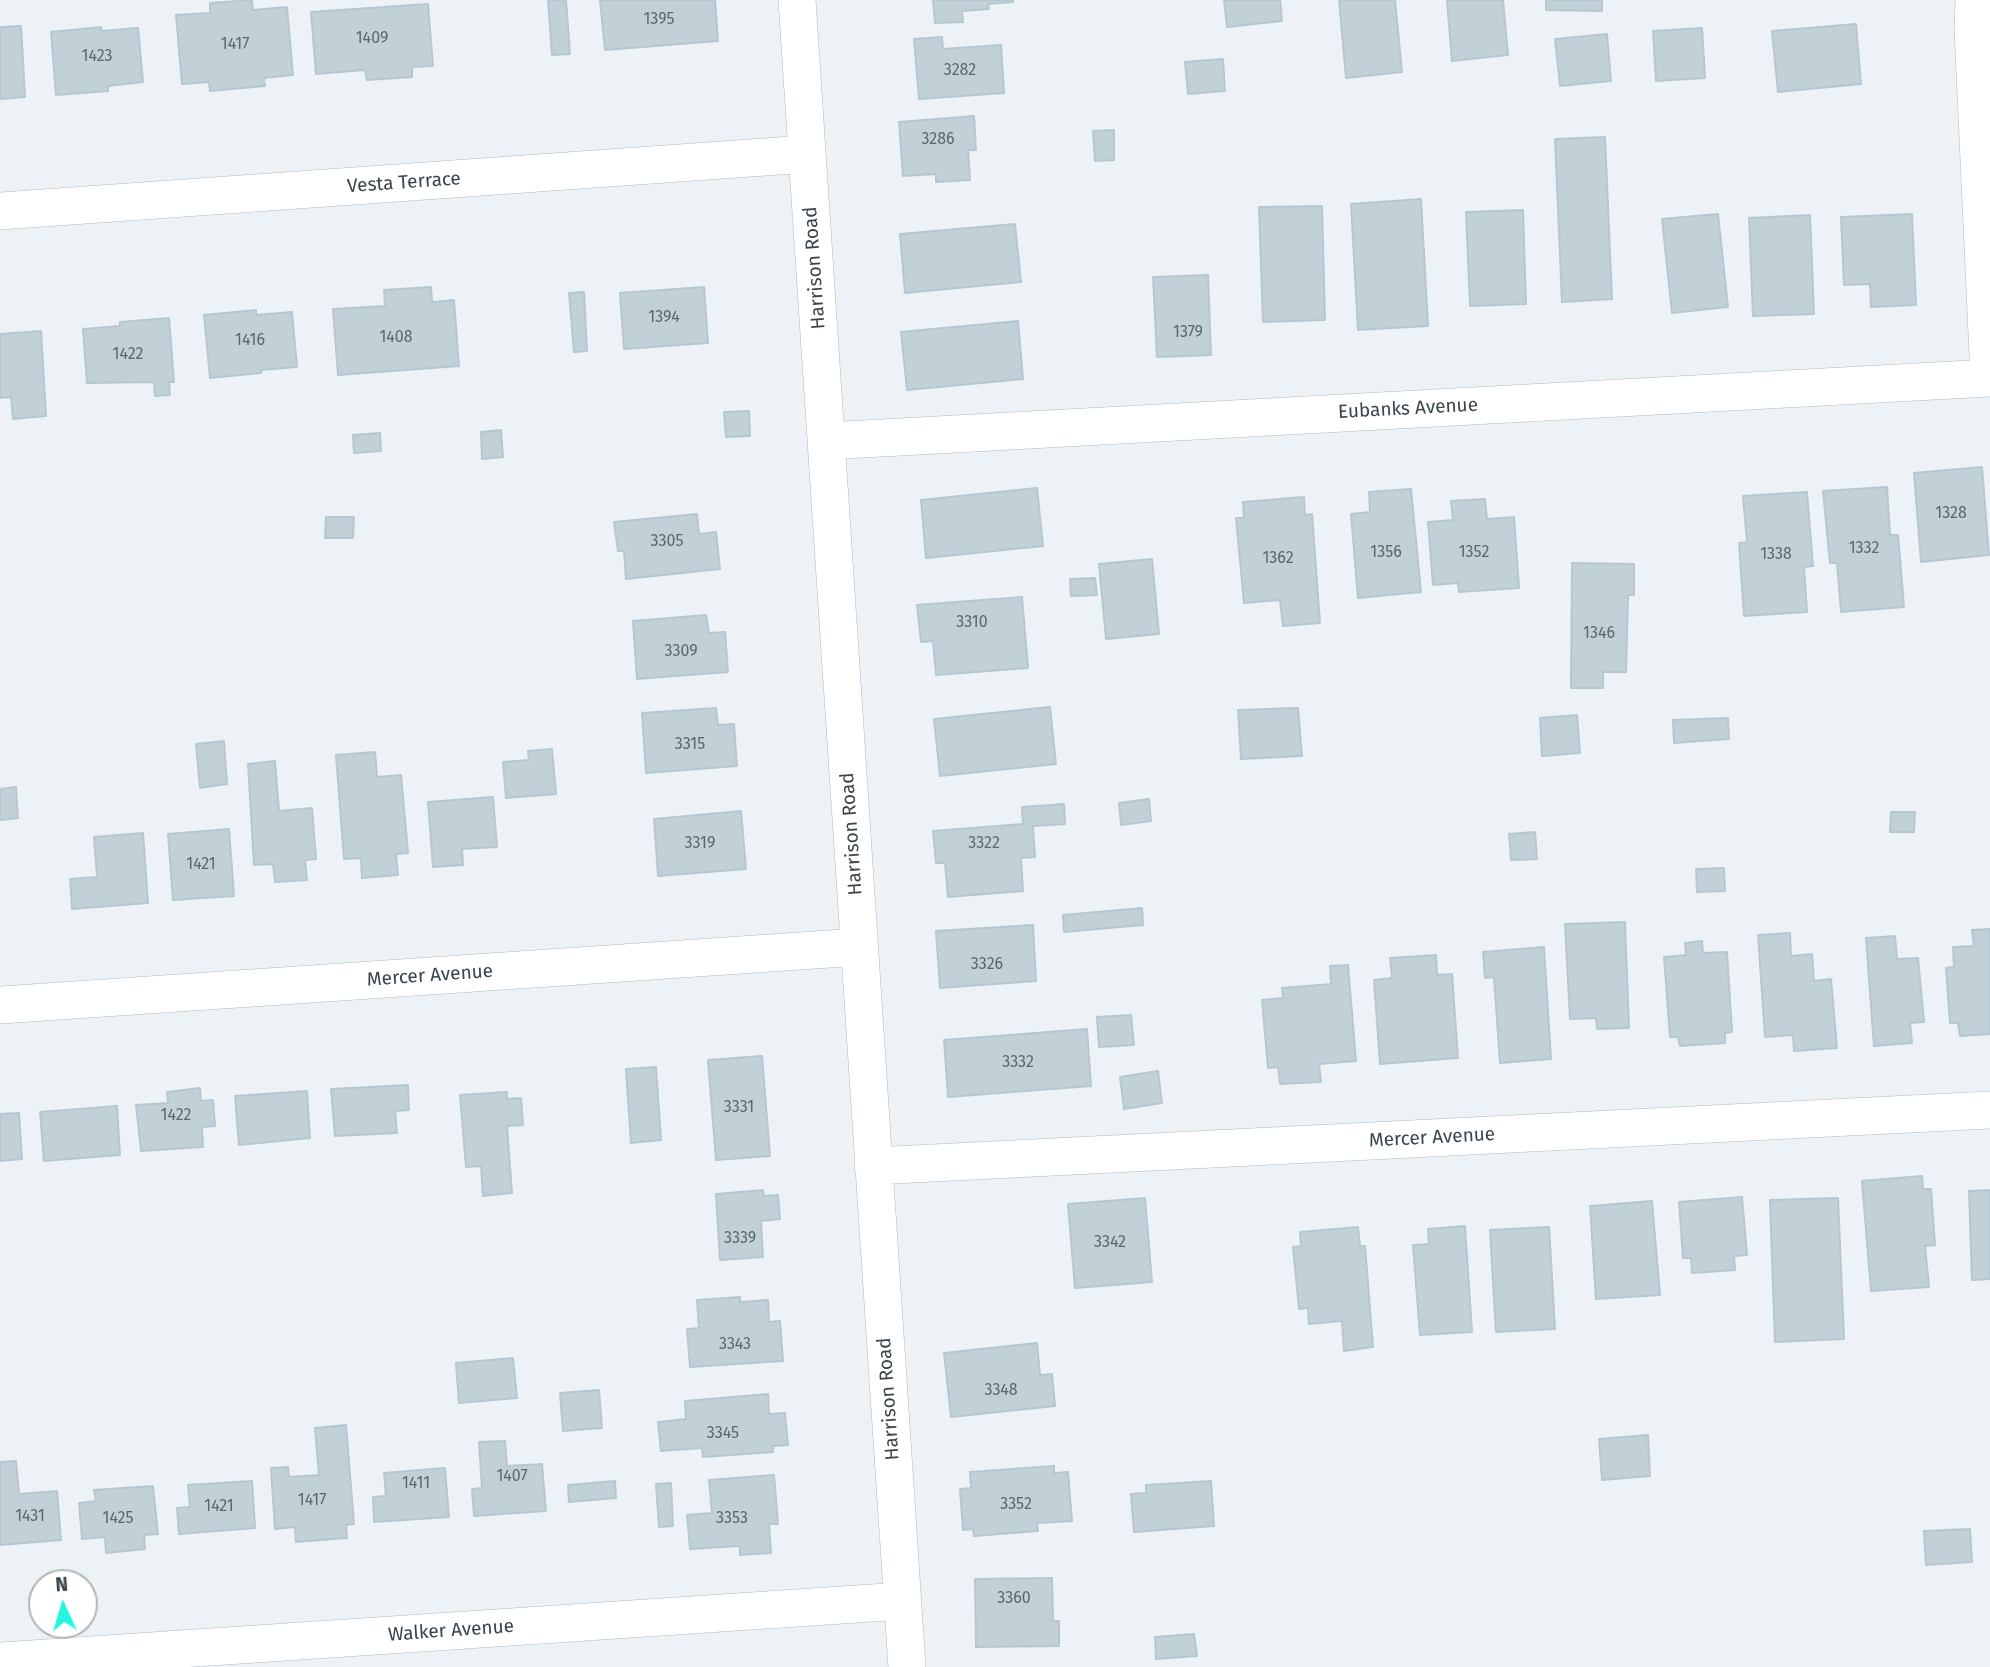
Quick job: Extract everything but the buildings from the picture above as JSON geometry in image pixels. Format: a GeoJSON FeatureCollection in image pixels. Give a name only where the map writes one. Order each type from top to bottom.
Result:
{"type":"FeatureCollection","features":[{"type":"Feature","properties":{"kind":"street","name":"Harrison Road"},"geometry":{"type":"LineString","coordinates":[[797,0],[907,1667]]}},
{"type":"Feature","properties":{"kind":"street"},"geometry":{"type":"LineString","coordinates":[[1973,0],[1990,378]]}},
{"type":"Feature","properties":{"kind":"street","name":"Vesta Terrace"},"geometry":{"type":"LineString","coordinates":[[0,211],[807,154]]}},
{"type":"Feature","properties":{"kind":"street","name":"Eubanks Avenue"},"geometry":{"type":"LineString","coordinates":[[826,441],[1990,378]]}},
{"type":"Feature","properties":{"kind":"street","name":"Mercer Avenue"},"geometry":{"type":"LineString","coordinates":[[0,1005],[859,947]]}},
{"type":"Feature","properties":{"kind":"street","name":"Mercer Avenue"},"geometry":{"type":"LineString","coordinates":[[873,1166],[1990,1110]]}},
{"type":"Feature","properties":{"kind":"street","name":"Walker Avenue"},"geometry":{"type":"LineString","coordinates":[[1,1663],[902,1601]]}}]}
